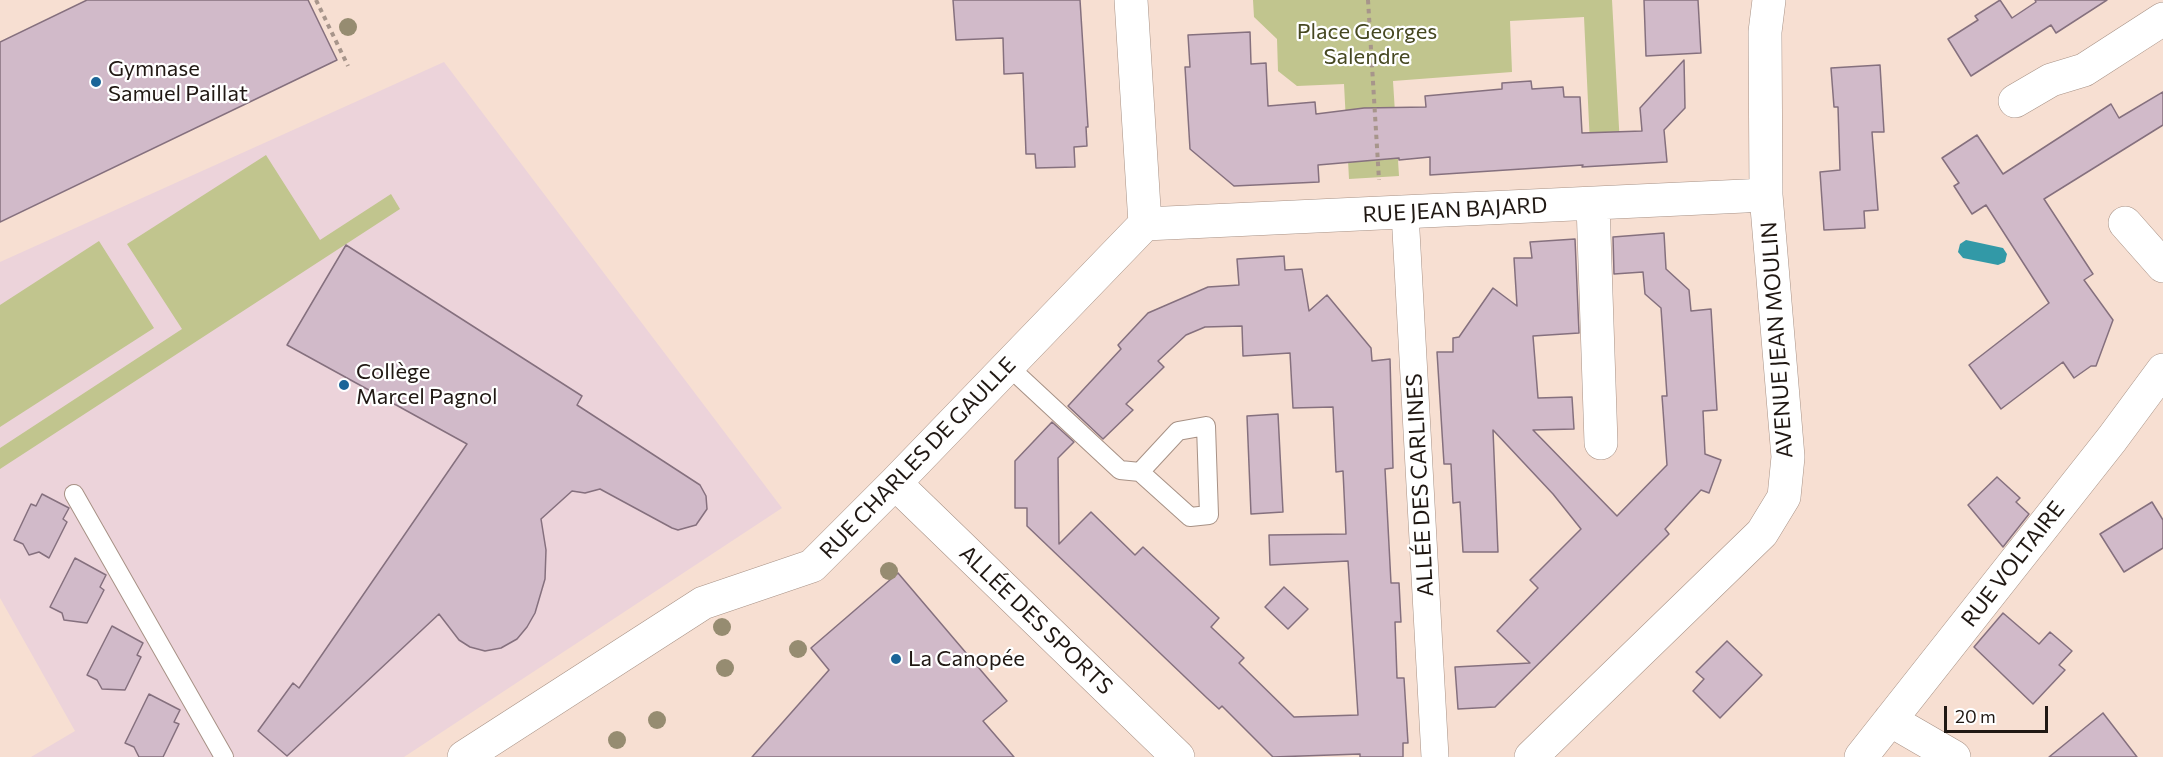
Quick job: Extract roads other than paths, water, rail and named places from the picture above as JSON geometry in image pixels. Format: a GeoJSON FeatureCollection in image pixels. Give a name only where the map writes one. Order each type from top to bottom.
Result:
{"type":"FeatureCollection","features":[{"type":"Feature","properties":{"kind":"street"},"geometry":{"type":"LineString","coordinates":[[1131,0],[1145,224]]}},
{"type":"Feature","properties":{"kind":"street","name":"AVENUE JEAN MOULIN"},"geometry":{"type":"LineString","coordinates":[[1531,757],[1762,533],[1784,497],[1788,456],[1766,195],[1765,32],[1769,0]]}},
{"type":"Feature","properties":{"kind":"street"},"geometry":{"type":"LineString","coordinates":[[2015,102],[2051,80],[2084,70],[2163,19]]}},
{"type":"Feature","properties":{"kind":"street","name":"RUE JEAN BAJARD"},"geometry":{"type":"LineString","coordinates":[[1145,224],[1766,195]]}},
{"type":"Feature","properties":{"kind":"street"},"geometry":{"type":"LineString","coordinates":[[1593,204],[1601,443]]}},
{"type":"Feature","properties":{"kind":"street","name":"ALLÉE DES CARLINES"},"geometry":{"type":"LineString","coordinates":[[1393,213],[1435,757]]}},
{"type":"Feature","properties":{"kind":"street","name":"RUE CHARLES DE GAULLE"},"geometry":{"type":"LineString","coordinates":[[464,757],[703,603],[812,566],[1145,224]]}},
{"type":"Feature","properties":{"kind":"street"},"geometry":{"type":"LineString","coordinates":[[2125,224],[2163,266]]}},
{"type":"Feature","properties":{"kind":"street","name":"RUE VOLTAIRE"},"geometry":{"type":"LineString","coordinates":[[1861,757],[2163,370]]}},
{"type":"Feature","properties":{"kind":"street","name":"ALLÉE DES SPORTS"},"geometry":{"type":"LineString","coordinates":[[895,483],[1178,757]]}},
{"type":"Feature","properties":{"kind":"street"},"geometry":{"type":"LineString","coordinates":[[1890,720],[1954,757]]}},
{"type":"Feature","properties":{"kind":"lane"},"geometry":{"type":"LineString","coordinates":[[1008,366],[1120,470],[1140,472],[1190,516],[1209,515],[1206,426],[1178,431],[1140,472]]}},
{"type":"Feature","properties":{"kind":"lane"},"geometry":{"type":"LineString","coordinates":[[74,494],[224,757]]}},
{"type":"Feature","properties":{"kind":"water"},"geometry":{"type":"Polygon","coordinates":[[[1966,240],[2003,248],[2007,254],[2005,262],[1998,265],[1963,258],[1958,252],[1960,244],[1966,240]]]}},
{"type":"Feature","properties":{"kind":"place","name":"Gymnase Samuel Paillat"},"geometry":{"type":"Point","coordinates":[96,82]}},
{"type":"Feature","properties":{"kind":"place","name":"Collège Marcel Pagnol"},"geometry":{"type":"Point","coordinates":[344,385]}},
{"type":"Feature","properties":{"kind":"place","name":"La Canopée"},"geometry":{"type":"Point","coordinates":[896,659]}},
{"type":"Feature","properties":{"kind":"park label","name":"Place Georges Salendre"},"geometry":{"type":"Point","coordinates":[1367,44]}}]}
